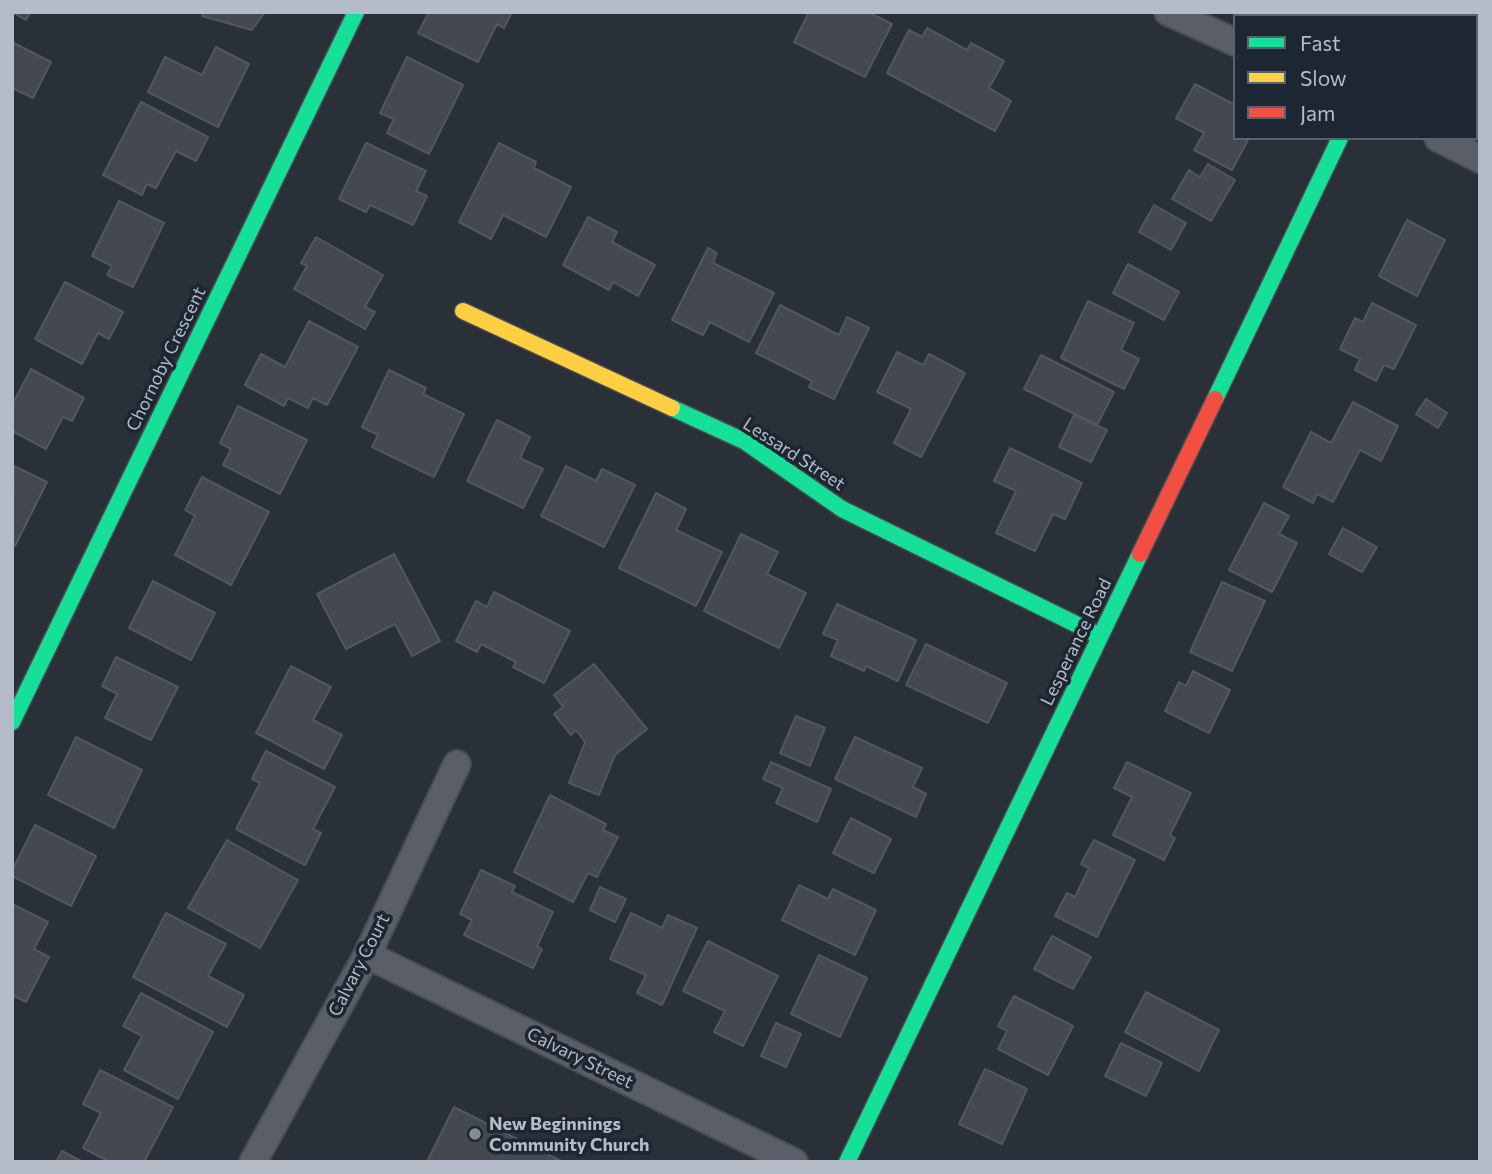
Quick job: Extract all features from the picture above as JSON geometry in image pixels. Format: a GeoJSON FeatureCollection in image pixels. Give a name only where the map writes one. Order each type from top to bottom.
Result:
{"type":"FeatureCollection","features":[{"type":"Feature","properties":{"kind":"street","name":"Chornoby Crescent"},"geometry":{"type":"LineString","coordinates":[[12,722],[356,12]]}},
{"type":"Feature","properties":{"kind":"street"},"geometry":{"type":"LineString","coordinates":[[1168,12],[1233,42]]}},
{"type":"Feature","properties":{"kind":"street","name":"Lesperance Road"},"geometry":{"type":"LineString","coordinates":[[846,1162],[1339,140]]}},
{"type":"Feature","properties":{"kind":"street"},"geometry":{"type":"LineString","coordinates":[[1442,140],[1480,159]]}},
{"type":"Feature","properties":{"kind":"street","name":"Lessard Street"},"geometry":{"type":"LineString","coordinates":[[463,311],[744,440],[842,509],[1100,636]]}},
{"type":"Feature","properties":{"kind":"street","name":"Calvary Court"},"geometry":{"type":"LineString","coordinates":[[253,1162],[367,955],[457,764]]}},
{"type":"Feature","properties":{"kind":"street","name":"Calvary Street"},"geometry":{"type":"LineString","coordinates":[[367,955],[794,1162]]}},
{"type":"Feature","properties":{"kind":"building"},"geometry":{"type":"Polygon","coordinates":[[[12,12],[30,12],[26,20],[12,12]]]}},
{"type":"Feature","properties":{"kind":"building"},"geometry":{"type":"Polygon","coordinates":[[[204,12],[265,12],[252,30],[202,16],[204,12]]]}},
{"type":"Feature","properties":{"kind":"building"},"geometry":{"type":"Polygon","coordinates":[[[429,12],[512,12],[504,28],[497,24],[478,62],[418,33],[429,12]]]}},
{"type":"Feature","properties":{"kind":"building"},"geometry":{"type":"Polygon","coordinates":[[[805,12],[868,12],[892,24],[865,77],[794,42],[808,14],[805,12]]]}},
{"type":"Feature","properties":{"kind":"building"},"geometry":{"type":"Polygon","coordinates":[[[927,28],[967,50],[971,43],[1004,61],[989,88],[1011,101],[995,131],[887,73],[909,30],[922,37],[927,28]]]}},
{"type":"Feature","properties":{"kind":"building"},"geometry":{"type":"Polygon","coordinates":[[[12,42],[51,62],[33,98],[12,88],[12,42]]]}},
{"type":"Feature","properties":{"kind":"building"},"geometry":{"type":"Polygon","coordinates":[[[216,47],[249,64],[218,127],[148,92],[165,57],[202,75],[216,47]]]}},
{"type":"Feature","properties":{"kind":"building"},"geometry":{"type":"Polygon","coordinates":[[[1480,55],[1480,111],[1478,110],[1480,55]]]}},
{"type":"Feature","properties":{"kind":"building"},"geometry":{"type":"Polygon","coordinates":[[[407,57],[463,85],[429,154],[387,133],[394,119],[380,113],[407,57]]]}},
{"type":"Feature","properties":{"kind":"building"},"geometry":{"type":"Polygon","coordinates":[[[1195,84],[1233,104],[1233,140],[1248,140],[1232,170],[1194,150],[1204,133],[1176,118],[1195,84]]]}},
{"type":"Feature","properties":{"kind":"building"},"geometry":{"type":"Polygon","coordinates":[[[141,102],[208,137],[196,161],[176,151],[156,188],[147,184],[142,195],[103,175],[141,102]]]}},
{"type":"Feature","properties":{"kind":"building"},"geometry":{"type":"Polygon","coordinates":[[[366,143],[426,171],[416,191],[427,196],[413,225],[370,205],[366,212],[339,199],[366,143]]]}},
{"type":"Feature","properties":{"kind":"building"},"geometry":{"type":"Polygon","coordinates":[[[499,143],[536,162],[534,168],[571,187],[546,237],[503,215],[491,239],[459,222],[499,143]]]}},
{"type":"Feature","properties":{"kind":"building"},"geometry":{"type":"Polygon","coordinates":[[[1208,164],[1235,180],[1211,221],[1172,199],[1189,170],[1200,177],[1208,164]]]}},
{"type":"Feature","properties":{"kind":"building"},"geometry":{"type":"Polygon","coordinates":[[[119,201],[164,223],[133,287],[107,275],[112,266],[92,256],[119,201]]]}},
{"type":"Feature","properties":{"kind":"building"},"geometry":{"type":"Polygon","coordinates":[[[1154,205],[1186,223],[1171,250],[1139,232],[1154,205]]]}},
{"type":"Feature","properties":{"kind":"building"},"geometry":{"type":"Polygon","coordinates":[[[588,217],[617,232],[612,242],[655,265],[638,296],[613,282],[609,290],[563,265],[588,217]]]}},
{"type":"Feature","properties":{"kind":"building"},"geometry":{"type":"Polygon","coordinates":[[[1407,220],[1445,240],[1417,296],[1379,276],[1407,220]]]}},
{"type":"Feature","properties":{"kind":"building"},"geometry":{"type":"Polygon","coordinates":[[[316,237],[383,275],[365,307],[375,312],[365,329],[294,289],[307,266],[301,263],[316,237]]]}},
{"type":"Feature","properties":{"kind":"building"},"geometry":{"type":"Polygon","coordinates":[[[708,248],[717,253],[713,263],[774,293],[749,342],[710,322],[703,335],[672,320],[708,248]]]}},
{"type":"Feature","properties":{"kind":"building"},"geometry":{"type":"Polygon","coordinates":[[[1128,264],[1179,292],[1164,320],[1113,293],[1128,264]]]}},
{"type":"Feature","properties":{"kind":"building"},"geometry":{"type":"Polygon","coordinates":[[[65,282],[123,312],[109,339],[98,333],[82,364],[35,339],[65,282]]]}},
{"type":"Feature","properties":{"kind":"building"},"geometry":{"type":"Polygon","coordinates":[[[1088,301],[1134,323],[1121,350],[1139,359],[1124,389],[1061,358],[1088,301]]]}},
{"type":"Feature","properties":{"kind":"building"},"geometry":{"type":"Polygon","coordinates":[[[1372,303],[1416,325],[1394,369],[1384,365],[1376,381],[1355,370],[1360,359],[1340,349],[1355,318],[1363,322],[1372,303]]]}},
{"type":"Feature","properties":{"kind":"building"},"geometry":{"type":"Polygon","coordinates":[[[780,305],[839,335],[847,317],[869,328],[834,399],[809,387],[812,381],[756,353],[780,305]]]}},
{"type":"Feature","properties":{"kind":"building"},"geometry":{"type":"Polygon","coordinates":[[[309,321],[358,347],[327,405],[313,398],[308,408],[288,398],[284,406],[245,385],[261,354],[285,367],[309,321]]]}},
{"type":"Feature","properties":{"kind":"building"},"geometry":{"type":"Polygon","coordinates":[[[897,352],[923,365],[929,354],[965,373],[921,457],[894,443],[911,409],[877,392],[897,352]]]}},
{"type":"Feature","properties":{"kind":"building"},"geometry":{"type":"Polygon","coordinates":[[[1041,355],[1114,392],[1097,425],[1024,389],[1041,355]]]}},
{"type":"Feature","properties":{"kind":"building"},"geometry":{"type":"Polygon","coordinates":[[[31,369],[84,398],[72,421],[63,417],[46,449],[12,431],[12,405],[31,369]]]}},
{"type":"Feature","properties":{"kind":"building"},"geometry":{"type":"Polygon","coordinates":[[[389,370],[426,388],[423,394],[464,414],[434,477],[372,447],[378,435],[362,427],[389,370]]]}},
{"type":"Feature","properties":{"kind":"building"},"geometry":{"type":"Polygon","coordinates":[[[1426,399],[1447,413],[1438,428],[1416,414],[1426,399]]]}},
{"type":"Feature","properties":{"kind":"building"},"geometry":{"type":"Polygon","coordinates":[[[1353,402],[1398,426],[1381,461],[1360,450],[1333,502],[1317,494],[1313,503],[1283,487],[1311,432],[1331,443],[1353,402]]]}},
{"type":"Feature","properties":{"kind":"building"},"geometry":{"type":"Polygon","coordinates":[[[238,406],[307,440],[280,494],[223,465],[231,449],[220,443],[238,406]]]}},
{"type":"Feature","properties":{"kind":"building"},"geometry":{"type":"Polygon","coordinates":[[[1074,415],[1107,430],[1091,462],[1059,447],[1074,415]]]}},
{"type":"Feature","properties":{"kind":"building"},"geometry":{"type":"Polygon","coordinates":[[[497,420],[530,437],[520,458],[543,469],[523,508],[467,481],[497,420]]]}},
{"type":"Feature","properties":{"kind":"building"},"geometry":{"type":"Polygon","coordinates":[[[1010,448],[1082,483],[1065,519],[1053,514],[1035,551],[996,533],[1016,491],[994,481],[1010,448]]]}},
{"type":"Feature","properties":{"kind":"building"},"geometry":{"type":"Polygon","coordinates":[[[14,466],[47,482],[15,546],[12,544],[14,466]]]}},
{"type":"Feature","properties":{"kind":"building"},"geometry":{"type":"Polygon","coordinates":[[[566,466],[596,481],[602,469],[635,485],[604,547],[541,516],[566,466]]]}},
{"type":"Feature","properties":{"kind":"building"},"geometry":{"type":"Polygon","coordinates":[[[202,477],[269,512],[231,585],[175,555],[195,516],[185,510],[202,477]]]}},
{"type":"Feature","properties":{"kind":"building"},"geometry":{"type":"Polygon","coordinates":[[[656,493],[686,509],[676,530],[722,552],[696,606],[619,568],[656,493]]]}},
{"type":"Feature","properties":{"kind":"building"},"geometry":{"type":"Polygon","coordinates":[[[1264,503],[1289,516],[1279,534],[1297,543],[1272,592],[1229,570],[1264,503]]]}},
{"type":"Feature","properties":{"kind":"building"},"geometry":{"type":"Polygon","coordinates":[[[1343,528],[1377,547],[1362,572],[1329,554],[1343,528]]]}},
{"type":"Feature","properties":{"kind":"building"},"geometry":{"type":"Polygon","coordinates":[[[741,534],[778,552],[767,574],[806,593],[779,648],[704,611],[741,534]]]}},
{"type":"Feature","properties":{"kind":"building"},"geometry":{"type":"Polygon","coordinates":[[[394,554],[440,641],[412,656],[395,624],[346,649],[317,594],[394,554]]]}},
{"type":"Feature","properties":{"kind":"building"},"geometry":{"type":"Polygon","coordinates":[[[153,581],[215,613],[191,660],[129,628],[153,581]]]}},
{"type":"Feature","properties":{"kind":"building"},"geometry":{"type":"Polygon","coordinates":[[[1222,582],[1265,601],[1232,671],[1190,652],[1222,582]]]}},
{"type":"Feature","properties":{"kind":"building"},"geometry":{"type":"Polygon","coordinates":[[[494,592],[570,631],[544,683],[513,667],[516,662],[481,644],[477,652],[456,641],[476,601],[487,607],[494,592]]]}},
{"type":"Feature","properties":{"kind":"building"},"geometry":{"type":"Polygon","coordinates":[[[837,604],[916,640],[898,681],[866,666],[864,671],[831,656],[838,640],[823,634],[837,604]]]}},
{"type":"Feature","properties":{"kind":"building"},"geometry":{"type":"Polygon","coordinates":[[[926,644],[1007,683],[988,723],[906,685],[926,644]]]}},
{"type":"Feature","properties":{"kind":"building"},"geometry":{"type":"Polygon","coordinates":[[[116,657],[178,687],[151,740],[105,718],[117,694],[102,686],[116,657]]]}},
{"type":"Feature","properties":{"kind":"building"},"geometry":{"type":"Polygon","coordinates":[[[594,664],[647,729],[615,755],[599,795],[569,783],[585,742],[576,730],[571,735],[554,714],[563,707],[554,695],[594,664]]]}},
{"type":"Feature","properties":{"kind":"building"},"geometry":{"type":"Polygon","coordinates":[[[291,666],[331,687],[313,720],[342,735],[324,769],[256,733],[291,666]]]}},
{"type":"Feature","properties":{"kind":"building"},"geometry":{"type":"Polygon","coordinates":[[[1193,671],[1230,690],[1209,733],[1165,711],[1179,682],[1186,686],[1193,671]]]}},
{"type":"Feature","properties":{"kind":"building"},"geometry":{"type":"Polygon","coordinates":[[[796,716],[825,728],[810,766],[780,753],[796,716]]]}},
{"type":"Feature","properties":{"kind":"building"},"geometry":{"type":"Polygon","coordinates":[[[76,737],[142,770],[114,828],[48,795],[76,737]]]}},
{"type":"Feature","properties":{"kind":"building"},"geometry":{"type":"Polygon","coordinates":[[[855,737],[922,768],[913,787],[926,794],[916,817],[835,779],[855,737]]]}},
{"type":"Feature","properties":{"kind":"building"},"geometry":{"type":"Polygon","coordinates":[[[266,751],[335,787],[313,829],[321,833],[305,865],[236,829],[260,783],[252,779],[266,751]]]}},
{"type":"Feature","properties":{"kind":"building"},"geometry":{"type":"Polygon","coordinates":[[[771,762],[831,789],[817,822],[776,803],[783,788],[763,779],[771,762]]]}},
{"type":"Feature","properties":{"kind":"building"},"geometry":{"type":"Polygon","coordinates":[[[1127,762],[1191,793],[1170,835],[1175,838],[1164,860],[1113,835],[1132,797],[1114,788],[1127,762]]]}},
{"type":"Feature","properties":{"kind":"building"},"geometry":{"type":"Polygon","coordinates":[[[550,795],[606,824],[603,830],[618,837],[597,877],[588,873],[573,902],[514,872],[550,795]]]}},
{"type":"Feature","properties":{"kind":"building"},"geometry":{"type":"Polygon","coordinates":[[[851,818],[891,839],[874,873],[833,853],[851,818]]]}},
{"type":"Feature","properties":{"kind":"building"},"geometry":{"type":"Polygon","coordinates":[[[35,825],[96,856],[71,906],[12,876],[35,825]]]}},
{"type":"Feature","properties":{"kind":"building"},"geometry":{"type":"Polygon","coordinates":[[[227,840],[298,880],[260,948],[188,908],[227,840]]]}},
{"type":"Feature","properties":{"kind":"building"},"geometry":{"type":"Polygon","coordinates":[[[1094,840],[1135,860],[1097,937],[1055,916],[1067,893],[1075,897],[1089,868],[1081,864],[1094,840]]]}},
{"type":"Feature","properties":{"kind":"building"},"geometry":{"type":"Polygon","coordinates":[[[481,870],[515,886],[512,892],[553,912],[537,946],[542,949],[533,968],[464,935],[472,920],[460,914],[481,870]]]}},
{"type":"Feature","properties":{"kind":"building"},"geometry":{"type":"Polygon","coordinates":[[[799,885],[828,899],[833,889],[876,910],[855,955],[782,920],[799,885]]]}},
{"type":"Feature","properties":{"kind":"building"},"geometry":{"type":"Polygon","coordinates":[[[600,887],[626,899],[615,922],[590,910],[600,887]]]}},
{"type":"Feature","properties":{"kind":"building"},"geometry":{"type":"Polygon","coordinates":[[[12,904],[48,922],[34,949],[49,957],[26,1002],[12,995],[12,904]]]}},
{"type":"Feature","properties":{"kind":"building"},"geometry":{"type":"Polygon","coordinates":[[[166,913],[226,944],[208,976],[244,995],[227,1027],[133,977],[166,913]]]}},
{"type":"Feature","properties":{"kind":"building"},"geometry":{"type":"Polygon","coordinates":[[[631,913],[662,928],[668,915],[697,928],[662,1005],[637,993],[646,975],[610,959],[631,913]]]}},
{"type":"Feature","properties":{"kind":"building"},"geometry":{"type":"Polygon","coordinates":[[[1052,936],[1091,957],[1073,989],[1034,969],[1052,936]]]}},
{"type":"Feature","properties":{"kind":"building"},"geometry":{"type":"Polygon","coordinates":[[[708,941],[778,976],[743,1046],[714,1032],[725,1011],[683,991],[708,941]]]}},
{"type":"Feature","properties":{"kind":"building"},"geometry":{"type":"Polygon","coordinates":[[[819,955],[867,978],[840,1037],[791,1014],[819,955]]]}},
{"type":"Feature","properties":{"kind":"building"},"geometry":{"type":"Polygon","coordinates":[[[1146,992],[1219,1030],[1199,1071],[1125,1032],[1146,992]]]}},
{"type":"Feature","properties":{"kind":"building"},"geometry":{"type":"Polygon","coordinates":[[[141,993],[213,1032],[178,1099],[124,1070],[142,1036],[123,1026],[141,993]]]}},
{"type":"Feature","properties":{"kind":"building"},"geometry":{"type":"Polygon","coordinates":[[[1014,996],[1073,1026],[1048,1075],[998,1049],[1007,1031],[998,1026],[1014,996]]]}},
{"type":"Feature","properties":{"kind":"building"},"geometry":{"type":"Polygon","coordinates":[[[776,1023],[801,1034],[786,1067],[761,1056],[776,1023]]]}},
{"type":"Feature","properties":{"kind":"building"},"geometry":{"type":"Polygon","coordinates":[[[1121,1043],[1162,1063],[1146,1096],[1105,1076],[1121,1043]]]}},
{"type":"Feature","properties":{"kind":"building"},"geometry":{"type":"Polygon","coordinates":[[[985,1069],[1027,1089],[1002,1144],[959,1124],[985,1069]]]}},
{"type":"Feature","properties":{"kind":"building"},"geometry":{"type":"Polygon","coordinates":[[[100,1070],[173,1107],[144,1162],[110,1162],[83,1148],[101,1113],[83,1104],[100,1070]]]}},
{"type":"Feature","properties":{"kind":"building","name":"New Beginnings Community Church"},"geometry":{"type":"Polygon","coordinates":[[[454,1107],[563,1162],[427,1162],[454,1107]]]}},
{"type":"Feature","properties":{"kind":"building"},"geometry":{"type":"Polygon","coordinates":[[[62,1151],[83,1162],[56,1162],[62,1151]]]}},
{"type":"Feature","properties":{"kind":"traffic: fast"},"geometry":{"type":"LineString","coordinates":[[12,722],[356,12]]}},
{"type":"Feature","properties":{"kind":"traffic: fast"},"geometry":{"type":"LineString","coordinates":[[1215,399],[1339,140]]}},
{"type":"Feature","properties":{"kind":"traffic: fast"},"geometry":{"type":"LineString","coordinates":[[672,408],[744,441],[842,509],[1100,636]]}},
{"type":"Feature","properties":{"kind":"traffic: fast"},"geometry":{"type":"LineString","coordinates":[[847,1162],[1140,554]]}},
{"type":"Feature","properties":{"kind":"traffic: slow"},"geometry":{"type":"LineString","coordinates":[[463,311],[672,408]]}},
{"type":"Feature","properties":{"kind":"traffic: jam"},"geometry":{"type":"LineString","coordinates":[[1140,554],[1215,399]]}},
{"type":"Feature","properties":{"kind":"place","name":"New Beginnings Community Church"},"geometry":{"type":"Point","coordinates":[475,1134]}}]}
